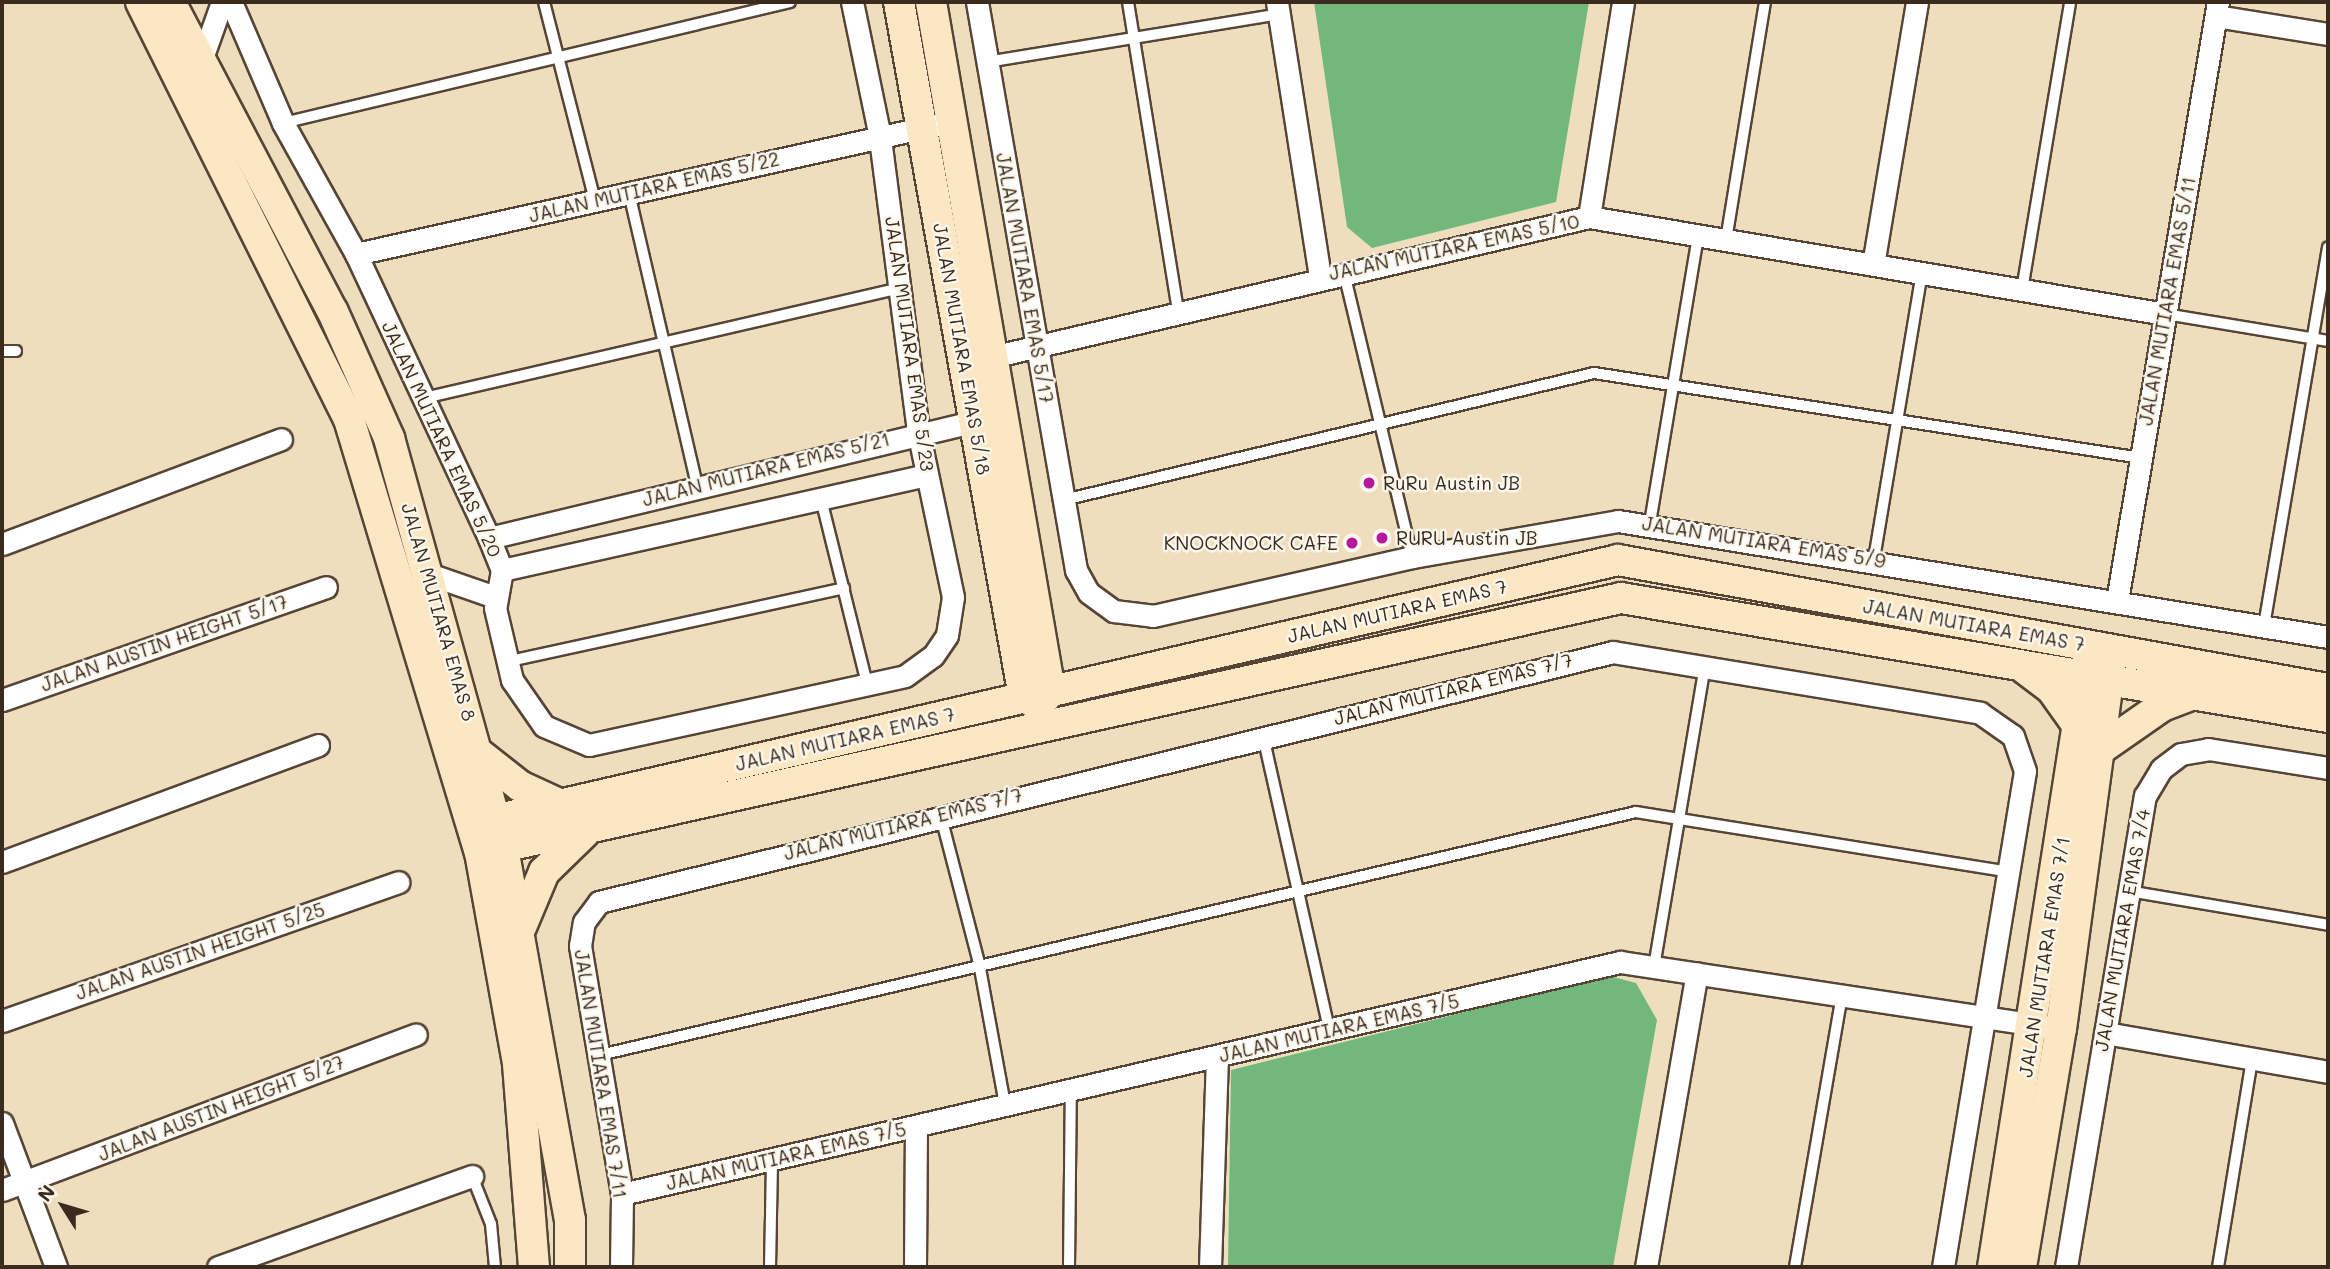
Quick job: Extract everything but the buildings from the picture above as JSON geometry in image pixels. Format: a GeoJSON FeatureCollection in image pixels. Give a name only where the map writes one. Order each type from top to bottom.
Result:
{"type":"FeatureCollection","features":[{"type":"Feature","properties":{"kind":"street","name":"JALAN MUTIARA EMAS 8"},"geometry":{"type":"LineString","coordinates":[[141,2],[349,419],[488,837],[521,927],[570,1220],[569,1267]]}},
{"type":"Feature","properties":{"kind":"street","name":"JALAN MUTIARA EMAS 8"},"geometry":{"type":"LineString","coordinates":[[170,2],[333,312],[384,426],[429,574],[478,753],[518,1063],[534,1267]]}},
{"type":"Feature","properties":{"kind":"street"},"geometry":{"type":"LineString","coordinates":[[201,61],[222,2]]}},
{"type":"Feature","properties":{"kind":"street","name":"JALAN MUTIARA EMAS 5/20"},"geometry":{"type":"LineString","coordinates":[[231,2],[283,123],[356,254],[489,538],[502,570],[495,597],[505,662],[544,726],[589,745],[868,687],[912,673]]}},
{"type":"Feature","properties":{"kind":"street","name":"JALAN MUTIARA EMAS 5/23"},"geometry":{"type":"LineString","coordinates":[[852,2],[880,137],[903,287],[918,431],[953,611],[940,647],[912,673]]}},
{"type":"Feature","properties":{"kind":"street","name":"JALAN MUTIARA EMAS 5/18"},"geometry":{"type":"LineString","coordinates":[[900,2],[975,421],[1038,698]]}},
{"type":"Feature","properties":{"kind":"street","name":"JALAN MUTIARA EMAS 5/18"},"geometry":{"type":"LineString","coordinates":[[931,2],[996,356],[1038,698]]}},
{"type":"Feature","properties":{"kind":"street","name":"JALAN MUTIARA EMAS 5/17"},"geometry":{"type":"LineString","coordinates":[[977,2],[1035,346],[1068,499],[1073,555]]}},
{"type":"Feature","properties":{"kind":"street"},"geometry":{"type":"LineString","coordinates":[[1589,217],[1623,2]]}},
{"type":"Feature","properties":{"kind":"street"},"geometry":{"type":"LineString","coordinates":[[1873,265],[1917,2]]}},
{"type":"Feature","properties":{"kind":"street"},"geometry":{"type":"LineString","coordinates":[[2216,5],[2328,34]]}},
{"type":"Feature","properties":{"kind":"street","name":"JALAN MUTIARA EMAS 5/11"},"geometry":{"type":"LineString","coordinates":[[2117,601],[2216,5]]}},
{"type":"Feature","properties":{"kind":"street"},"geometry":{"type":"LineString","coordinates":[[1278,8],[1320,276]]}},
{"type":"Feature","properties":{"kind":"street","name":"JALAN MUTIARA EMAS 5/22"},"geometry":{"type":"LineString","coordinates":[[356,254],[953,121]]}},
{"type":"Feature","properties":{"kind":"street","name":"JALAN MUTIARA EMAS 5/10"},"geometry":{"type":"LineString","coordinates":[[996,356],[1343,270],[1589,217],[2165,314]]}},
{"type":"Feature","properties":{"kind":"street"},"geometry":{"type":"LineString","coordinates":[[975,421],[987,403],[996,356]]}},
{"type":"Feature","properties":{"kind":"street","name":"JALAN MUTIARA EMAS 5/21"},"geometry":{"type":"LineString","coordinates":[[489,538],[918,431],[975,421]]}},
{"type":"Feature","properties":{"kind":"street"},"geometry":{"type":"LineString","coordinates":[[2,544],[281,439]]}},
{"type":"Feature","properties":{"kind":"street"},"geometry":{"type":"LineString","coordinates":[[502,570],[927,475]]}},
{"type":"Feature","properties":{"kind":"street","name":"JALAN MUTIARA EMAS 5/9"},"geometry":{"type":"LineString","coordinates":[[1073,555],[1089,593],[1114,611],[1137,617],[1412,557],[1612,522],[1650,523],[2328,636]]}},
{"type":"Feature","properties":{"kind":"street","name":"JALAN MUTIARA EMAS 7"},"geometry":{"type":"LineString","coordinates":[[488,837],[561,805],[1038,698],[1618,560],[2328,690]]}},
{"type":"Feature","properties":{"kind":"street"},"geometry":{"type":"LineString","coordinates":[[429,574],[495,597]]}},
{"type":"Feature","properties":{"kind":"street","name":"JALAN AUSTIN HEIGHT 5/17"},"geometry":{"type":"LineString","coordinates":[[2,699],[326,587]]}},
{"type":"Feature","properties":{"kind":"street","name":"JALAN MUTIARA EMAS 7"},"geometry":{"type":"LineString","coordinates":[[488,837],[589,830],[1006,734],[1621,598],[2328,718]]}},
{"type":"Feature","properties":{"kind":"street","name":"JALAN MUTIARA EMAS 7/1"},"geometry":{"type":"LineString","coordinates":[[1993,1267],[2048,1027],[2099,750],[2097,678],[2101,648]]}},
{"type":"Feature","properties":{"kind":"street","name":"JALAN MUTIARA EMAS 7/7"},"geometry":{"type":"LineString","coordinates":[[613,895],[1609,652],[1998,721],[2012,736],[2025,771],[1987,1019],[1943,1267]]}},
{"type":"Feature","properties":{"kind":"street"},"geometry":{"type":"LineString","coordinates":[[2020,665],[2051,688],[2078,726]]}},
{"type":"Feature","properties":{"kind":"street","name":"JALAN MUTIARA EMAS 7/1"},"geometry":{"type":"LineString","coordinates":[[2021,1267],[2078,726],[2097,678]]}},
{"type":"Feature","properties":{"kind":"street"},"geometry":{"type":"LineString","coordinates":[[2099,750],[2162,706],[2193,694]]}},
{"type":"Feature","properties":{"kind":"street"},"geometry":{"type":"LineString","coordinates":[[1006,734],[1038,698],[1075,720]]}},
{"type":"Feature","properties":{"kind":"street"},"geometry":{"type":"LineString","coordinates":[[2,862],[318,745]]}},
{"type":"Feature","properties":{"kind":"street","name":"JALAN MUTIARA EMAS 7/4"},"geometry":{"type":"LineString","coordinates":[[2066,1267],[2145,796],[2161,769],[2181,754],[2208,749],[2328,768]]}},
{"type":"Feature","properties":{"kind":"street"},"geometry":{"type":"LineString","coordinates":[[478,753],[520,786],[561,805]]}},
{"type":"Feature","properties":{"kind":"street"},"geometry":{"type":"LineString","coordinates":[[521,927],[544,872],[589,830]]}},
{"type":"Feature","properties":{"kind":"street","name":"JALAN AUSTIN HEIGHT 5/25"},"geometry":{"type":"LineString","coordinates":[[2,1021],[398,882]]}},
{"type":"Feature","properties":{"kind":"street","name":"JALAN MUTIARA EMAS 7/11"},"geometry":{"type":"LineString","coordinates":[[613,895],[591,909],[580,934],[622,1194],[621,1267]]}},
{"type":"Feature","properties":{"kind":"street","name":"JALAN MUTIARA EMAS 7/5"},"geometry":{"type":"LineString","coordinates":[[622,1194],[1620,962],[2048,1027]]}},
{"type":"Feature","properties":{"kind":"street"},"geometry":{"type":"LineString","coordinates":[[1646,1267],[1697,974]]}},
{"type":"Feature","properties":{"kind":"street"},"geometry":{"type":"LineString","coordinates":[[2105,1032],[2328,1073]]}},
{"type":"Feature","properties":{"kind":"street","name":"JALAN AUSTIN HEIGHT 5/27"},"geometry":{"type":"LineString","coordinates":[[2,1190],[416,1034]]}},
{"type":"Feature","properties":{"kind":"street"},"geometry":{"type":"LineString","coordinates":[[1210,1267],[1217,1056]]}},
{"type":"Feature","properties":{"kind":"street"},"geometry":{"type":"LineString","coordinates":[[2,1123],[56,1267]]}},
{"type":"Feature","properties":{"kind":"street"},"geometry":{"type":"LineString","coordinates":[[915,1267],[916,1126]]}},
{"type":"Feature","properties":{"kind":"street"},"geometry":{"type":"LineString","coordinates":[[218,1267],[472,1176]]}},
{"type":"Feature","properties":{"kind":"lane"},"geometry":{"type":"LineString","coordinates":[[544,2],[595,200]]}},
{"type":"Feature","properties":{"kind":"lane"},"geometry":{"type":"LineString","coordinates":[[283,123],[557,53],[790,2]]}},
{"type":"Feature","properties":{"kind":"lane"},"geometry":{"type":"LineString","coordinates":[[1128,2],[1178,311]]}},
{"type":"Feature","properties":{"kind":"lane"},"geometry":{"type":"LineString","coordinates":[[1726,240],[1766,2]]}},
{"type":"Feature","properties":{"kind":"lane"},"geometry":{"type":"LineString","coordinates":[[2022,290],[2070,2]]}},
{"type":"Feature","properties":{"kind":"lane"},"geometry":{"type":"LineString","coordinates":[[987,62],[1134,38],[1278,8]]}},
{"type":"Feature","properties":{"kind":"lane"},"geometry":{"type":"LineString","coordinates":[[629,193],[661,343],[697,486]]}},
{"type":"Feature","properties":{"kind":"lane"},"geometry":{"type":"LineString","coordinates":[[1650,523],[1698,236]]}},
{"type":"Feature","properties":{"kind":"lane"},"geometry":{"type":"LineString","coordinates":[[2264,626],[2328,247]]}},
{"type":"Feature","properties":{"kind":"lane"},"geometry":{"type":"LineString","coordinates":[[1343,270],[1412,557]]}},
{"type":"Feature","properties":{"kind":"lane"},"geometry":{"type":"LineString","coordinates":[[1874,559],[1922,274]]}},
{"type":"Feature","properties":{"kind":"lane"},"geometry":{"type":"LineString","coordinates":[[424,398],[903,287]]}},
{"type":"Feature","properties":{"kind":"lane"},"geometry":{"type":"LineString","coordinates":[[2165,314],[2328,341]]}},
{"type":"Feature","properties":{"kind":"lane"},"geometry":{"type":"LineString","coordinates":[[2,351],[16,351]]}},
{"type":"Feature","properties":{"kind":"lane"},"geometry":{"type":"LineString","coordinates":[[1068,499],[1588,373],[1673,382],[2141,458]]}},
{"type":"Feature","properties":{"kind":"lane"},"geometry":{"type":"LineString","coordinates":[[821,499],[868,687]]}},
{"type":"Feature","properties":{"kind":"lane"},"geometry":{"type":"LineString","coordinates":[[505,662],[844,588]]}},
{"type":"Feature","properties":{"kind":"lane"},"geometry":{"type":"LineString","coordinates":[[1654,967],[1704,667]]}},
{"type":"Feature","properties":{"kind":"lane"},"geometry":{"type":"LineString","coordinates":[[1263,736],[1329,1030]]}},
{"type":"Feature","properties":{"kind":"lane"},"geometry":{"type":"LineString","coordinates":[[600,1055],[1298,887],[1636,813],[1680,816],[2009,872]]}},
{"type":"Feature","properties":{"kind":"lane"},"geometry":{"type":"LineString","coordinates":[[941,815],[979,963],[1005,1104]]}},
{"type":"Feature","properties":{"kind":"lane"},"geometry":{"type":"LineString","coordinates":[[2128,891],[2328,925]]}},
{"type":"Feature","properties":{"kind":"lane"},"geometry":{"type":"LineString","coordinates":[[1796,1267],[1842,996]]}},
{"type":"Feature","properties":{"kind":"lane"},"geometry":{"type":"LineString","coordinates":[[2218,1267],[2252,1059]]}},
{"type":"Feature","properties":{"kind":"lane"},"geometry":{"type":"LineString","coordinates":[[1069,1267],[1071,1090]]}},
{"type":"Feature","properties":{"kind":"lane"},"geometry":{"type":"LineString","coordinates":[[770,1267],[772,1159]]}},
{"type":"Feature","properties":{"kind":"lane"},"geometry":{"type":"LineString","coordinates":[[472,1176],[491,1224],[495,1267]]}},
{"type":"Feature","properties":{"kind":"green space"},"geometry":{"type":"Polygon","coordinates":[[[1314,2],[1589,2],[1556,202],[1372,248],[1347,227],[1314,2]]]}},
{"type":"Feature","properties":{"kind":"green space"},"geometry":{"type":"Polygon","coordinates":[[[1610,976],[1636,983],[1657,1020],[1613,1267],[1228,1267],[1231,1070],[1610,976]]]}},
{"type":"Feature","properties":{"kind":"place","name":"RuRu Austin JB"},"geometry":{"type":"Point","coordinates":[1369,483]}},
{"type":"Feature","properties":{"kind":"place","name":"RURU Austin JB"},"geometry":{"type":"Point","coordinates":[1382,538]}},
{"type":"Feature","properties":{"kind":"place","name":"KNOCKNOCK CAFE"},"geometry":{"type":"Point","coordinates":[1352,543]}}]}
